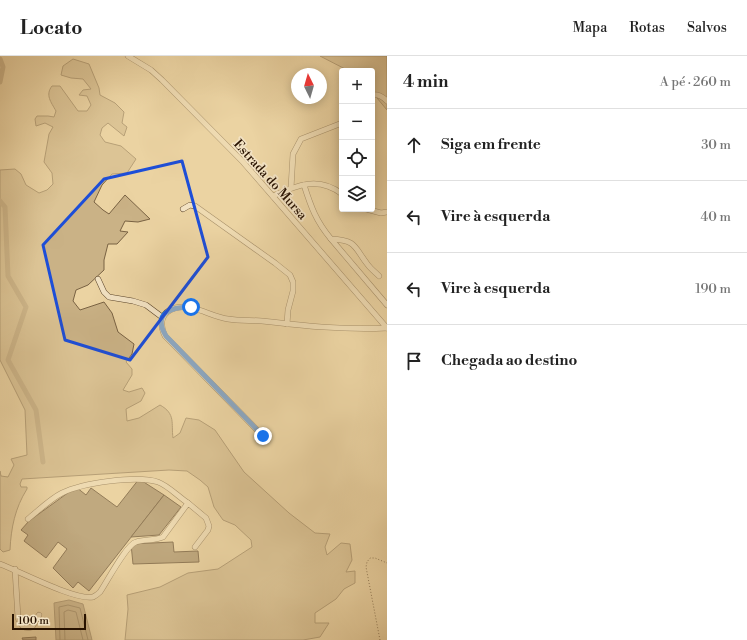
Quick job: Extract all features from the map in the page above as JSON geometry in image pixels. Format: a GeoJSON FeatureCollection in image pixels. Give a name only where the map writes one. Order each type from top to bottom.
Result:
{"type":"FeatureCollection","features":[{"type":"Feature","properties":{"kind":"street","name":"Estrada do Mursa"},"geometry":{"type":"LineString","coordinates":[[128,56],[151,70],[162,80],[243,162],[387,328]]}},
{"type":"Feature","properties":{"kind":"street"},"geometry":{"type":"LineString","coordinates":[[375,94],[382,96],[387,100]]}},
{"type":"Feature","properties":{"kind":"street"},"geometry":{"type":"LineString","coordinates":[[291,188],[293,154],[301,139],[339,125]]}},
{"type":"Feature","properties":{"kind":"street"},"geometry":{"type":"LineString","coordinates":[[273,196],[291,188],[304,185],[323,184],[339,192]]}},
{"type":"Feature","properties":{"kind":"street"},"geometry":{"type":"LineString","coordinates":[[304,185],[313,213],[321,227],[387,305]]}},
{"type":"Feature","properties":{"kind":"street"},"geometry":{"type":"LineString","coordinates":[[183,209],[190,206],[195,206],[290,275],[293,282],[293,291],[288,310],[287,324]]}},
{"type":"Feature","properties":{"kind":"street"},"geometry":{"type":"LineString","coordinates":[[375,211],[381,213],[387,212]]}},
{"type":"Feature","properties":{"kind":"street"},"geometry":{"type":"LineString","coordinates":[[331,239],[343,240],[356,247],[368,265],[379,276]]}},
{"type":"Feature","properties":{"kind":"street"},"geometry":{"type":"LineString","coordinates":[[98,278],[104,292],[109,297],[134,301],[146,305],[162,317]]}},
{"type":"Feature","properties":{"kind":"street"},"geometry":{"type":"LineString","coordinates":[[263,436],[166,336],[162,329],[162,317],[166,312],[176,307],[191,307],[229,319],[348,329],[387,328]]}},
{"type":"Feature","properties":{"kind":"street"},"geometry":{"type":"LineString","coordinates":[[28,519],[60,494],[86,484],[147,479],[159,482],[206,518],[209,526],[208,530],[195,547]]}},
{"type":"Feature","properties":{"kind":"street"},"geometry":{"type":"LineString","coordinates":[[0,564],[62,590],[84,597],[94,597],[100,592],[128,547],[136,542],[159,539],[163,537],[188,503]]}},
{"type":"Feature","properties":{"kind":"street"},"geometry":{"type":"LineString","coordinates":[[15,569],[18,618],[21,625],[26,628],[32,627],[38,615]]}},
{"type":"Feature","properties":{"kind":"path"},"geometry":{"type":"LineString","coordinates":[[380,640],[366,567],[370,558],[375,558],[387,563]]}},
{"type":"Feature","properties":{"kind":"highlighted area"},"geometry":{"type":"Polygon","coordinates":[[[182,161],[208,257],[130,360],[65,340],[43,245],[104,179],[182,161]]]}},
{"type":"Feature","properties":{"kind":"shaded area"},"geometry":{"type":"Polygon","coordinates":[[[320,56],[387,56],[387,110],[375,96],[375,68],[343,68],[320,56]]]}},
{"type":"Feature","properties":{"kind":"shaded area"},"geometry":{"type":"Polygon","coordinates":[[[73,59],[89,64],[99,88],[100,95],[115,103],[124,112],[122,123],[127,127],[124,136],[108,123],[102,128],[100,135],[105,142],[121,146],[136,159],[127,173],[112,174],[102,185],[94,202],[109,214],[125,195],[150,219],[138,222],[125,221],[120,231],[128,232],[117,244],[108,244],[104,260],[104,270],[88,285],[76,290],[73,301],[80,310],[104,302],[112,313],[118,332],[134,344],[132,354],[126,362],[132,369],[132,375],[123,390],[129,392],[142,388],[145,393],[141,401],[126,409],[127,421],[139,418],[160,405],[171,415],[173,438],[180,433],[186,418],[199,420],[215,430],[244,472],[289,513],[315,533],[330,534],[325,547],[327,555],[341,543],[350,544],[352,560],[346,572],[355,571],[355,583],[344,589],[336,599],[315,613],[315,623],[329,623],[320,637],[303,640],[125,640],[128,609],[127,595],[160,587],[188,573],[218,569],[252,547],[251,540],[235,525],[223,520],[214,507],[208,487],[187,471],[169,470],[22,479],[20,484],[21,487],[27,487],[27,489],[19,503],[14,518],[10,550],[3,552],[0,549],[0,471],[1,476],[8,477],[14,465],[11,459],[27,455],[25,410],[0,360],[0,170],[15,169],[21,174],[26,185],[39,193],[47,190],[53,184],[52,173],[44,162],[49,134],[53,127],[45,123],[36,126],[35,119],[37,116],[54,117],[56,111],[49,95],[52,86],[60,86],[78,111],[87,111],[91,105],[87,96],[79,95],[83,90],[91,89],[83,79],[61,75],[63,66],[73,59]]]}},
{"type":"Feature","properties":{"kind":"water"},"geometry":{"type":"Polygon","coordinates":[[[69,600],[83,604],[92,640],[56,640],[54,603],[69,600]]]}},
{"type":"Feature","properties":{"kind":"building"},"geometry":{"type":"Polygon","coordinates":[[[139,479],[164,495],[89,591],[78,582],[73,588],[53,568],[67,549],[58,542],[46,558],[24,541],[28,535],[21,530],[29,521],[76,487],[86,495],[91,488],[117,507],[139,479]]]}},
{"type":"Feature","properties":{"kind":"building"},"geometry":{"type":"Polygon","coordinates":[[[164,495],[181,507],[159,535],[131,537],[164,495]]]}},
{"type":"Feature","properties":{"kind":"building"},"geometry":{"type":"Polygon","coordinates":[[[173,542],[174,552],[198,551],[199,562],[133,564],[131,544],[173,542]]]}},
{"type":"Feature","properties":{"kind":"building"},"geometry":{"type":"Polygon","coordinates":[[[36,637],[36,640],[23,640],[22,638],[36,637]]]}},
{"type":"Feature","properties":{"kind":"waterway"},"geometry":{"type":"LineString","coordinates":[[0,59],[3,67],[0,82]]}},
{"type":"Feature","properties":{"kind":"waterway"},"geometry":{"type":"LineString","coordinates":[[0,201],[5,207],[8,276],[26,307],[8,360],[36,410],[43,462]]}},
{"type":"Feature","properties":{"kind":"route"},"geometry":{"type":"LineString","coordinates":[[191,307],[176,307],[166,312],[162,317],[162,329],[166,336],[263,436]]}}]}
